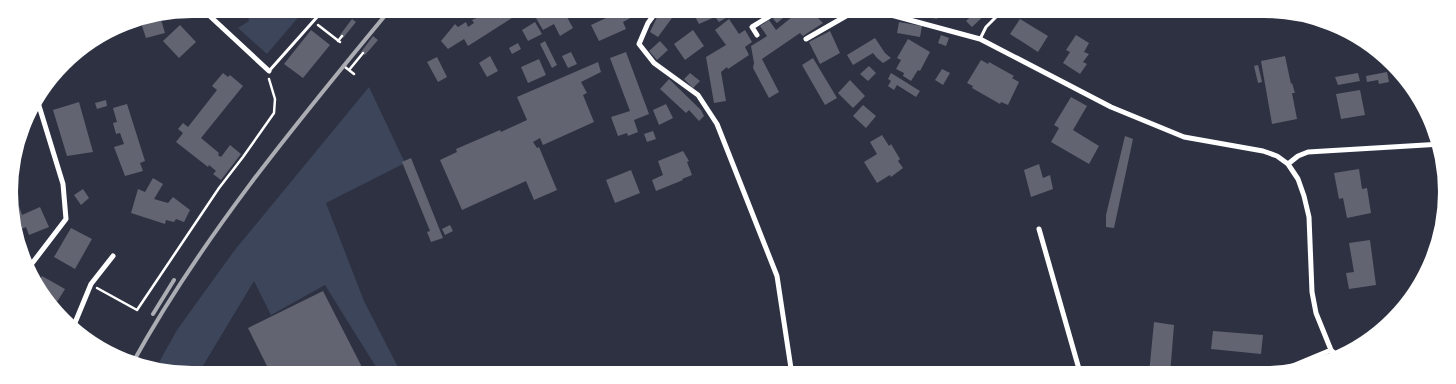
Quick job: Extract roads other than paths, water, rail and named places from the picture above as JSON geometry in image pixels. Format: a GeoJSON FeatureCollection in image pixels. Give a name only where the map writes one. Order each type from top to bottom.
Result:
{"type":"FeatureCollection","features":[{"type":"Feature","properties":{"kind":"street"},"geometry":{"type":"LineString","coordinates":[[209,15],[269,71]]}},
{"type":"Feature","properties":{"kind":"street"},"geometry":{"type":"LineString","coordinates":[[654,15],[648,23],[640,44],[654,63],[698,95],[717,124],[777,276],[791,369]]}},
{"type":"Feature","properties":{"kind":"street"},"geometry":{"type":"LineString","coordinates":[[757,35],[752,27],[772,15]]}},
{"type":"Feature","properties":{"kind":"street"},"geometry":{"type":"LineString","coordinates":[[806,39],[848,15]]}},
{"type":"Feature","properties":{"kind":"street"},"geometry":{"type":"LineString","coordinates":[[891,15],[980,39],[1111,107],[1184,137],[1263,152],[1277,156],[1288,164],[1298,179],[1309,217],[1313,299],[1316,313],[1322,332],[1331,350],[1336,354]]}},
{"type":"Feature","properties":{"kind":"street"},"geometry":{"type":"LineString","coordinates":[[31,265],[66,219],[62,184],[38,104]]}},
{"type":"Feature","properties":{"kind":"street"},"geometry":{"type":"LineString","coordinates":[[1288,164],[1298,156],[1308,152],[1435,144]]}},
{"type":"Feature","properties":{"kind":"street"},"geometry":{"type":"LineString","coordinates":[[1039,230],[1079,369]]}},
{"type":"Feature","properties":{"kind":"street"},"geometry":{"type":"LineString","coordinates":[[74,324],[91,284],[113,256]]}},
{"type":"Feature","properties":{"kind":"street"},"geometry":{"type":"LineString","coordinates":[[1291,367],[1331,350]]}},
{"type":"Feature","properties":{"kind":"lane"},"geometry":{"type":"LineString","coordinates":[[269,71],[319,15]]}},
{"type":"Feature","properties":{"kind":"lane"},"geometry":{"type":"LineString","coordinates":[[980,39],[986,27],[998,15]]}},
{"type":"Feature","properties":{"kind":"railway"},"geometry":{"type":"LineString","coordinates":[[134,360],[189,270],[253,180],[385,15]]}},
{"type":"Feature","properties":{"kind":"railway"},"geometry":{"type":"LineString","coordinates":[[153,314],[174,280]]}}]}
